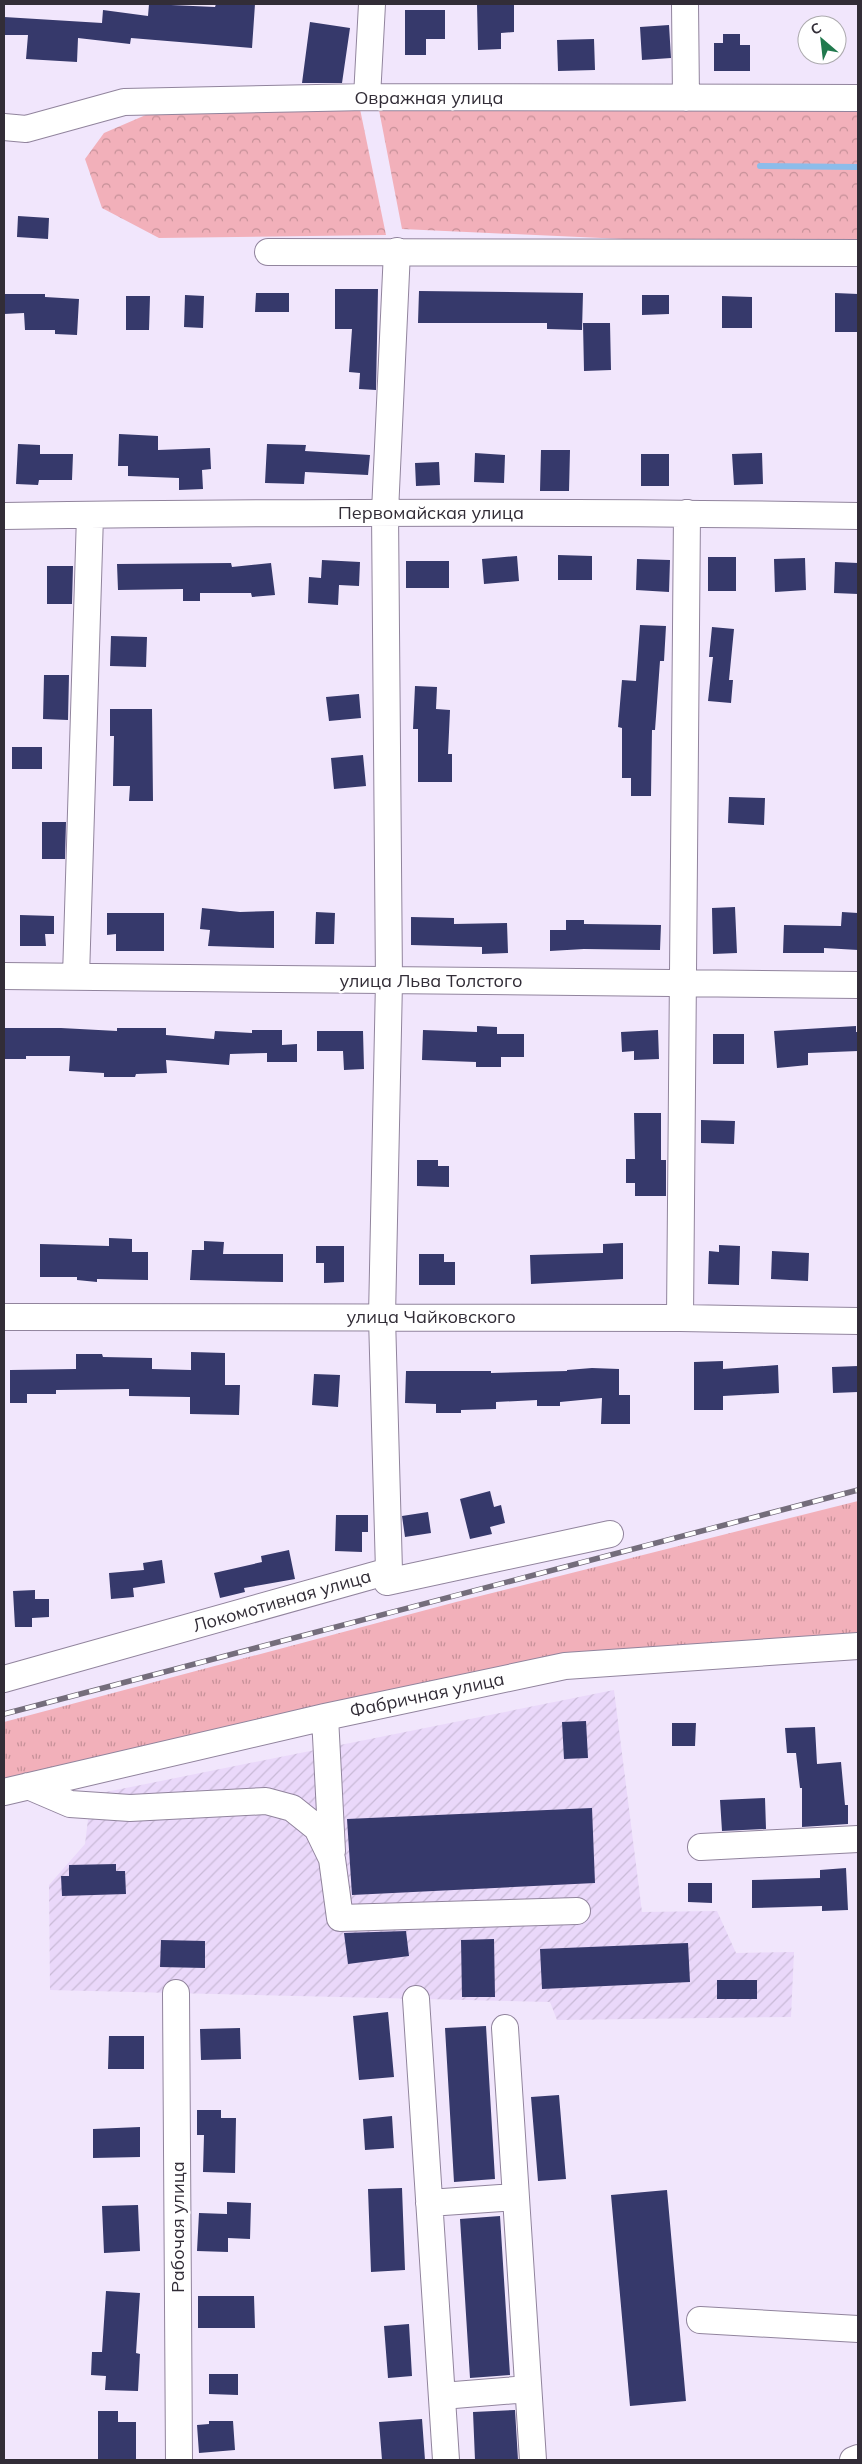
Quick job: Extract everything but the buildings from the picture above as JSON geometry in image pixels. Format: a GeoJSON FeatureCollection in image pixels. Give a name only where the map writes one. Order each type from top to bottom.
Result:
{"type":"FeatureCollection","features":[{"type":"Feature","properties":{"kind":"street"},"geometry":{"type":"LineString","coordinates":[[367,97],[372,4]]}},
{"type":"Feature","properties":{"kind":"street"},"geometry":{"type":"LineString","coordinates":[[686,4],[686,98]]}},
{"type":"Feature","properties":{"kind":"street","name":"Овражная улица"},"geometry":{"type":"LineString","coordinates":[[4,127],[26,129],[124,102],[367,97],[858,98]]}},
{"type":"Feature","properties":{"kind":"street"},"geometry":{"type":"LineString","coordinates":[[389,1571],[382,1317],[389,981],[385,512],[396,251]]}},
{"type":"Feature","properties":{"kind":"street"},"geometry":{"type":"LineString","coordinates":[[268,252],[858,253]]}},
{"type":"Feature","properties":{"kind":"street","name":"Первомайская улица"},"geometry":{"type":"LineString","coordinates":[[4,516],[385,512],[687,513],[858,516]]}},
{"type":"Feature","properties":{"kind":"street"},"geometry":{"type":"LineString","coordinates":[[680,1318],[687,513]]}},
{"type":"Feature","properties":{"kind":"street"},"geometry":{"type":"LineString","coordinates":[[76,977],[90,515]]}},
{"type":"Feature","properties":{"kind":"street","name":"улица Льва Толстого"},"geometry":{"type":"LineString","coordinates":[[4,976],[858,985]]}},
{"type":"Feature","properties":{"kind":"street","name":"улица Чайковского"},"geometry":{"type":"LineString","coordinates":[[4,1317],[680,1318],[858,1321]]}},
{"type":"Feature","properties":{"kind":"street","name":"Локомотивная улица"},"geometry":{"type":"LineString","coordinates":[[4,1679],[389,1571],[387,1582],[610,1534]]}},
{"type":"Feature","properties":{"kind":"street","name":"Фабричная улица"},"geometry":{"type":"LineString","coordinates":[[16,1789],[325,1717],[564,1666],[858,1646]]}},
{"type":"Feature","properties":{"kind":"street"},"geometry":{"type":"LineString","coordinates":[[325,1717],[332,1859],[340,1918],[577,1911]]}},
{"type":"Feature","properties":{"kind":"street"},"geometry":{"type":"LineString","coordinates":[[16,1789],[70,1804],[130,1808],[266,1801],[292,1808],[317,1828],[332,1859]]}},
{"type":"Feature","properties":{"kind":"street"},"geometry":{"type":"LineString","coordinates":[[701,1847],[858,1839]]}},
{"type":"Feature","properties":{"kind":"street","name":"Рабочая улица"},"geometry":{"type":"LineString","coordinates":[[176,1993],[179,2460]]}},
{"type":"Feature","properties":{"kind":"street"},"geometry":{"type":"LineString","coordinates":[[416,1999],[446,2460]]}},
{"type":"Feature","properties":{"kind":"street"},"geometry":{"type":"LineString","coordinates":[[505,2028],[533,2460]]}},
{"type":"Feature","properties":{"kind":"street"},"geometry":{"type":"LineString","coordinates":[[429,2203],[515,2197]]}},
{"type":"Feature","properties":{"kind":"street"},"geometry":{"type":"LineString","coordinates":[[700,2320],[858,2329]]}},
{"type":"Feature","properties":{"kind":"street"},"geometry":{"type":"LineString","coordinates":[[442,2396],[528,2389]]}},
{"type":"Feature","properties":{"kind":"street"},"geometry":{"type":"LineString","coordinates":[[853,2460],[858,2458]]}},
{"type":"Feature","properties":{"kind":"shaded area"},"geometry":{"type":"Polygon","coordinates":[[[614,1690],[642,1912],[717,1911],[736,1953],[794,1952],[791,2017],[557,2020],[550,2002],[50,1990],[49,1885],[85,1844],[91,1795],[614,1690]]]}},
{"type":"Feature","properties":{"kind":"green space"},"geometry":{"type":"Polygon","coordinates":[[[674,103],[858,103],[858,241],[712,243],[402,229],[379,110],[674,103]]]}},
{"type":"Feature","properties":{"kind":"green space"},"geometry":{"type":"Polygon","coordinates":[[[360,109],[386,235],[159,238],[102,208],[85,159],[104,133],[155,111],[360,109]]]}},
{"type":"Feature","properties":{"kind":"green space"},"geometry":{"type":"Polygon","coordinates":[[[858,1501],[858,1633],[564,1659],[4,1781],[4,1722],[456,1602],[858,1501]]]}},
{"type":"Feature","properties":{"kind":"waterway"},"geometry":{"type":"LineString","coordinates":[[760,166],[858,167]]}},
{"type":"Feature","properties":{"kind":"railway"},"geometry":{"type":"LineString","coordinates":[[4,1714],[858,1490]]}}]}
